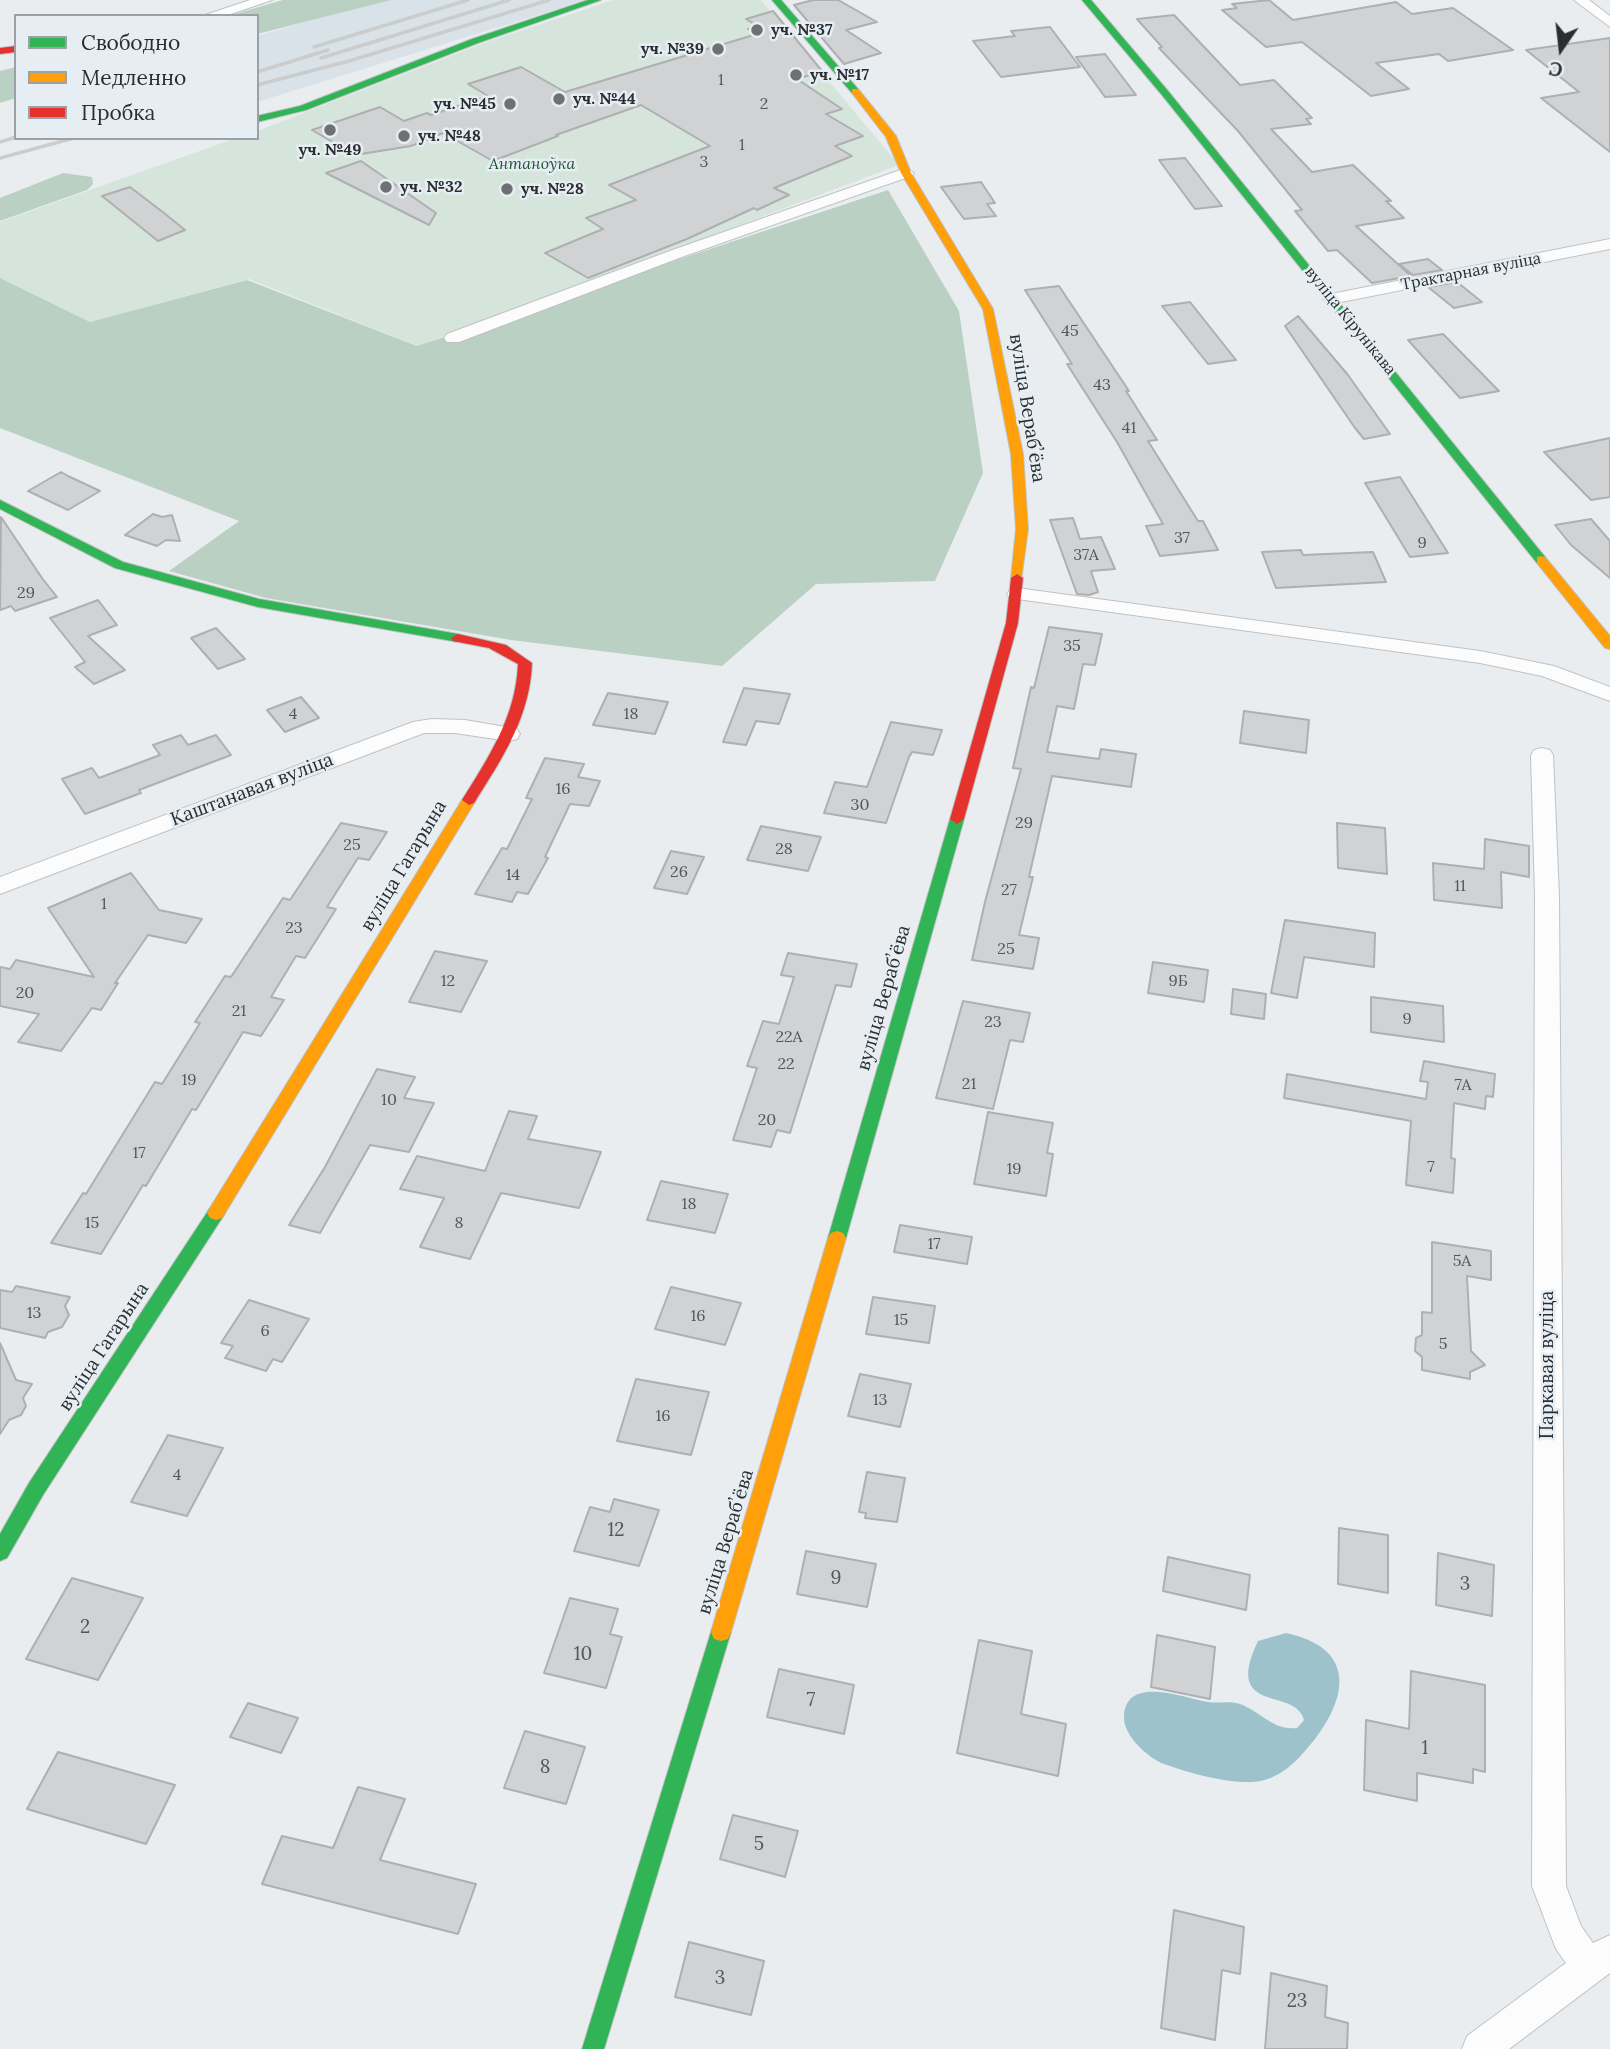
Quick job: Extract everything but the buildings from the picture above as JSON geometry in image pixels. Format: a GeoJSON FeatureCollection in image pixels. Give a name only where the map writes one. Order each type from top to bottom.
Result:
{"type":"FeatureCollection","features":[{"type":"Feature","properties":{"kind":"street"},"geometry":{"type":"LineString","coordinates":[[216,14],[265,0]]}},
{"type":"Feature","properties":{"kind":"street"},"geometry":{"type":"LineString","coordinates":[[259,119],[303,108],[475,41],[597,0]]}},
{"type":"Feature","properties":{"kind":"street","name":"вуліца Верабʼёва"},"geometry":{"type":"LineString","coordinates":[[593,2049],[771,1469],[1012,623],[1017,594],[1022,529],[1017,454],[988,309],[906,173],[900,153],[882,124],[776,0]]}},
{"type":"Feature","properties":{"kind":"street","name":"вуліца Кірунікава"},"geometry":{"type":"LineString","coordinates":[[1086,0],[1165,93],[1610,645]]}},
{"type":"Feature","properties":{"kind":"street"},"geometry":{"type":"LineString","coordinates":[[1581,0],[1610,23]]}},
{"type":"Feature","properties":{"kind":"street"},"geometry":{"type":"LineString","coordinates":[[453,338],[673,255],[906,173]]}},
{"type":"Feature","properties":{"kind":"street","name":"Трактарная вуліца"},"geometry":{"type":"LineString","coordinates":[[1331,299],[1610,244]]}},
{"type":"Feature","properties":{"kind":"street","name":"вуліца Гагарына"},"geometry":{"type":"LineString","coordinates":[[0,504],[119,565],[258,604],[495,644],[514,653],[525,663],[524,696],[509,734],[242,1172],[36,1489],[0,1552]]}},
{"type":"Feature","properties":{"kind":"street"},"geometry":{"type":"LineString","coordinates":[[1017,594],[1480,657],[1547,671],[1610,694]]}},
{"type":"Feature","properties":{"kind":"street","name":"Каштанавая вуліца"},"geometry":{"type":"LineString","coordinates":[[0,886],[421,727],[466,725],[509,734]]}},
{"type":"Feature","properties":{"kind":"street","name":"Паркавая вуліца"},"geometry":{"type":"LineString","coordinates":[[1542,755],[1547,895],[1549,1886],[1568,1937],[1599,1959]]}},
{"type":"Feature","properties":{"kind":"street"},"geometry":{"type":"LineString","coordinates":[[1480,2049],[1599,1959]]}},
{"type":"Feature","properties":{"kind":"shaded area"},"geometry":{"type":"Polygon","coordinates":[[[382,0],[586,0],[259,101],[259,35],[382,0]]]}},
{"type":"Feature","properties":{"kind":"green space"},"geometry":{"type":"Polygon","coordinates":[[[283,0],[391,0],[259,33],[259,14],[235,14],[283,0]]]}},
{"type":"Feature","properties":{"kind":"green space","name":"Антаноўка"},"geometry":{"type":"Polygon","coordinates":[[[613,0],[761,0],[899,165],[418,346],[249,279],[90,322],[0,278],[0,222],[230,140],[259,140],[259,130],[487,42],[613,0]]]}},
{"type":"Feature","properties":{"kind":"green space"},"geometry":{"type":"Polygon","coordinates":[[[14,68],[14,99],[0,103],[0,71],[14,68]]]}},
{"type":"Feature","properties":{"kind":"green space"},"geometry":{"type":"Polygon","coordinates":[[[63,173],[92,177],[93,184],[87,190],[0,221],[0,198],[63,173]]]}},
{"type":"Feature","properties":{"kind":"green space"},"geometry":{"type":"Polygon","coordinates":[[[888,190],[959,311],[983,473],[935,581],[816,584],[722,666],[511,640],[266,598],[169,571],[239,521],[0,428],[0,278],[90,322],[247,280],[417,346],[888,190]]]}},
{"type":"Feature","properties":{"kind":"water"},"geometry":{"type":"Polygon","coordinates":[[[1286,1633],[1308,1640],[1334,1660],[1339,1674],[1339,1688],[1327,1722],[1295,1761],[1280,1773],[1262,1781],[1252,1782],[1207,1777],[1158,1761],[1132,1738],[1125,1724],[1127,1704],[1134,1696],[1145,1692],[1236,1703],[1281,1726],[1297,1728],[1304,1720],[1298,1710],[1255,1690],[1249,1680],[1249,1665],[1258,1641],[1286,1633]]]}},
{"type":"Feature","properties":{"kind":"railway"},"geometry":{"type":"LineString","coordinates":[[314,47],[468,0]]}},
{"type":"Feature","properties":{"kind":"railway"},"geometry":{"type":"LineString","coordinates":[[321,58],[509,0]]}},
{"type":"Feature","properties":{"kind":"railway"},"geometry":{"type":"LineString","coordinates":[[259,84],[349,61],[549,0]]}},
{"type":"Feature","properties":{"kind":"railway"},"geometry":{"type":"LineString","coordinates":[[259,71],[328,50]]}},
{"type":"Feature","properties":{"kind":"railway"},"geometry":{"type":"LineString","coordinates":[[0,142],[14,138]]}},
{"type":"Feature","properties":{"kind":"railway"},"geometry":{"type":"LineString","coordinates":[[0,158],[67,140]]}},
{"type":"Feature","properties":{"kind":"traffic: fast"},"geometry":{"type":"LineString","coordinates":[[259,119],[303,108],[475,41],[597,0]]}},
{"type":"Feature","properties":{"kind":"traffic: fast"},"geometry":{"type":"LineString","coordinates":[[776,0],[855,91]]}},
{"type":"Feature","properties":{"kind":"traffic: fast"},"geometry":{"type":"LineString","coordinates":[[1086,0],[1165,93],[1541,560]]}},
{"type":"Feature","properties":{"kind":"traffic: fast"},"geometry":{"type":"LineString","coordinates":[[0,504],[119,565],[258,603],[458,638]]}},
{"type":"Feature","properties":{"kind":"traffic: fast"},"geometry":{"type":"LineString","coordinates":[[837,1238],[957,819]]}},
{"type":"Feature","properties":{"kind":"traffic: fast"},"geometry":{"type":"LineString","coordinates":[[0,1552],[36,1489],[216,1213]]}},
{"type":"Feature","properties":{"kind":"traffic: fast"},"geometry":{"type":"LineString","coordinates":[[593,2049],[721,1632]]}},
{"type":"Feature","properties":{"kind":"traffic: slow"},"geometry":{"type":"LineString","coordinates":[[855,91],[891,136],[906,173],[988,309],[1017,454],[1022,529],[1017,578]]}},
{"type":"Feature","properties":{"kind":"traffic: slow"},"geometry":{"type":"LineString","coordinates":[[1541,560],[1610,645]]}},
{"type":"Feature","properties":{"kind":"traffic: slow"},"geometry":{"type":"LineString","coordinates":[[216,1213],[469,800]]}},
{"type":"Feature","properties":{"kind":"traffic: slow"},"geometry":{"type":"LineString","coordinates":[[721,1632],[837,1238]]}},
{"type":"Feature","properties":{"kind":"traffic: jam"},"geometry":{"type":"LineString","coordinates":[[0,51],[14,49]]}},
{"type":"Feature","properties":{"kind":"traffic: jam"},"geometry":{"type":"LineString","coordinates":[[957,819],[1012,623],[1017,578]]}},
{"type":"Feature","properties":{"kind":"traffic: jam"},"geometry":{"type":"LineString","coordinates":[[458,638],[502,648],[525,663],[521,700],[515,718],[508,735],[469,800]]}},
{"type":"Feature","properties":{"kind":"place","name":"уч. №37"},"geometry":{"type":"Point","coordinates":[757,30]}},
{"type":"Feature","properties":{"kind":"place","name":"уч. №39"},"geometry":{"type":"Point","coordinates":[718,49]}},
{"type":"Feature","properties":{"kind":"place","name":"уч. №17"},"geometry":{"type":"Point","coordinates":[796,75]}},
{"type":"Feature","properties":{"kind":"place","name":"уч. №44"},"geometry":{"type":"Point","coordinates":[559,99]}},
{"type":"Feature","properties":{"kind":"place","name":"уч. №45"},"geometry":{"type":"Point","coordinates":[510,104]}},
{"type":"Feature","properties":{"kind":"place","name":"уч. №49"},"geometry":{"type":"Point","coordinates":[330,130]}},
{"type":"Feature","properties":{"kind":"place","name":"уч. №48"},"geometry":{"type":"Point","coordinates":[404,136]}},
{"type":"Feature","properties":{"kind":"place","name":"уч. №32"},"geometry":{"type":"Point","coordinates":[386,187]}},
{"type":"Feature","properties":{"kind":"place","name":"уч. №28"},"geometry":{"type":"Point","coordinates":[507,189]}}]}
